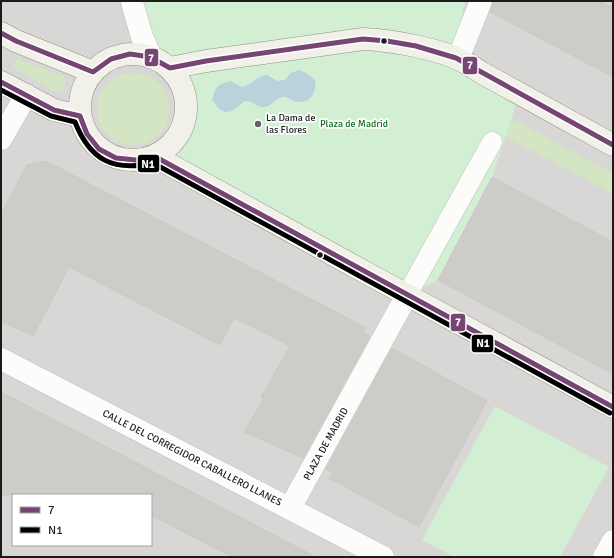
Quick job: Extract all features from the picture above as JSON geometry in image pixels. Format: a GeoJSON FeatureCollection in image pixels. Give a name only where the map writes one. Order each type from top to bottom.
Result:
{"type":"FeatureCollection","features":[{"type":"Feature","properties":{"kind":"main road"},"geometry":{"type":"LineString","coordinates":[[1,33],[16,41],[93,72]]}},
{"type":"Feature","properties":{"kind":"main road"},"geometry":{"type":"LineString","coordinates":[[170,68],[206,61],[363,39],[381,40],[430,50],[458,59],[613,145]]}},
{"type":"Feature","properties":{"kind":"main road"},"geometry":{"type":"LineString","coordinates":[[126,54],[139,54],[151,57],[170,68],[180,82],[185,99],[185,116],[180,132],[169,146],[154,156],[136,160],[116,158],[99,149],[86,134],[80,116],[81,92],[93,72],[102,63],[113,57],[126,54]]}},
{"type":"Feature","properties":{"kind":"main road"},"geometry":{"type":"LineString","coordinates":[[1,82],[54,110],[80,116]]}},
{"type":"Feature","properties":{"kind":"main road"},"geometry":{"type":"LineString","coordinates":[[154,156],[407,296],[613,407]]}},
{"type":"Feature","properties":{"kind":"street"},"geometry":{"type":"LineString","coordinates":[[132,1],[142,37],[151,57]]}},
{"type":"Feature","properties":{"kind":"street"},"geometry":{"type":"LineString","coordinates":[[458,59],[481,1]]}},
{"type":"Feature","properties":{"kind":"street"},"geometry":{"type":"LineString","coordinates":[[1,140],[26,95]]}},
{"type":"Feature","properties":{"kind":"street","name":"PLAZA DE MADRID"},"geometry":{"type":"LineString","coordinates":[[290,508],[492,142]]}},
{"type":"Feature","properties":{"kind":"street","name":"CALLE DEL CORREGIDOR CABALLERO LLANES"},"geometry":{"type":"LineString","coordinates":[[1,359],[383,557]]}},
{"type":"Feature","properties":{"kind":"street"},"geometry":{"type":"LineString","coordinates":[[604,557],[613,541]]}},
{"type":"Feature","properties":{"kind":"shaded area"},"geometry":{"type":"Polygon","coordinates":[[[1,1],[613,1],[613,557],[1,557],[1,1]]]}},
{"type":"Feature","properties":{"kind":"green space","name":"Plaza de Madrid"},"geometry":{"type":"Polygon","coordinates":[[[132,1],[464,1],[458,59],[520,93],[492,177],[438,280],[407,295],[154,156],[167,148],[177,137],[184,117],[184,96],[176,76],[163,63],[151,57],[132,1]]]}},
{"type":"Feature","properties":{"kind":"green space"},"geometry":{"type":"Polygon","coordinates":[[[17,59],[65,77],[66,81],[62,91],[56,92],[12,67],[17,59]]]}},
{"type":"Feature","properties":{"kind":"green space"},"geometry":{"type":"Polygon","coordinates":[[[133,73],[153,79],[163,89],[169,109],[163,129],[153,139],[133,145],[113,139],[103,129],[97,109],[103,89],[113,79],[133,73]]]}},
{"type":"Feature","properties":{"kind":"green space"},"geometry":{"type":"Polygon","coordinates":[[[480,102],[613,173],[613,194],[485,125],[480,102]]]}},
{"type":"Feature","properties":{"kind":"green space"},"geometry":{"type":"Polygon","coordinates":[[[495,406],[609,467],[560,557],[454,557],[422,540],[495,406]]]}},
{"type":"Feature","properties":{"kind":"water"},"geometry":{"type":"Polygon","coordinates":[[[299,70],[315,80],[314,92],[306,101],[296,102],[283,97],[270,105],[262,107],[247,101],[232,111],[225,112],[219,109],[212,100],[216,89],[223,83],[231,81],[242,87],[259,77],[267,75],[277,81],[285,80],[291,73],[299,70]]]}},
{"type":"Feature","properties":{"kind":"building"},"geometry":{"type":"Polygon","coordinates":[[[493,1],[598,1],[613,7],[613,77],[490,12],[493,1]]]}},
{"type":"Feature","properties":{"kind":"building"},"geometry":{"type":"Polygon","coordinates":[[[46,161],[365,327],[363,332],[370,336],[303,458],[244,432],[264,399],[261,397],[290,346],[234,318],[220,345],[69,267],[33,336],[1,321],[1,214],[27,165],[46,161]]]}},
{"type":"Feature","properties":{"kind":"building"},"geometry":{"type":"Polygon","coordinates":[[[492,177],[613,242],[613,374],[438,280],[492,177]]]}},
{"type":"Feature","properties":{"kind":"building"},"geometry":{"type":"Polygon","coordinates":[[[392,348],[487,401],[419,527],[329,478],[333,472],[326,469],[392,348]]]}},
{"type":"Feature","properties":{"kind":"building"},"geometry":{"type":"Polygon","coordinates":[[[1,392],[316,557],[232,557],[152,516],[152,494],[1,495],[1,392]]]}},
{"type":"Feature","properties":{"kind":"transit line","name":"7"},"geometry":{"type":"LineString","coordinates":[[1,33],[16,41],[93,72],[111,59],[130,54],[150,57],[170,68],[206,61],[363,39],[416,46],[456,58],[613,145]]}},
{"type":"Feature","properties":{"kind":"transit line","name":"7"},"geometry":{"type":"LineString","coordinates":[[1,82],[54,110],[80,116],[87,134],[99,149],[116,158],[136,160],[154,156],[613,407]]}},
{"type":"Feature","properties":{"kind":"transit line","name":"N1"},"geometry":{"type":"LineString","coordinates":[[1,90],[51,116],[75,122],[88,146],[105,160],[126,166],[153,163],[610,413]]}},
{"type":"Feature","properties":{"kind":"place","name":"La Dama de las Flores"},"geometry":{"type":"Point","coordinates":[258,124]}}]}
